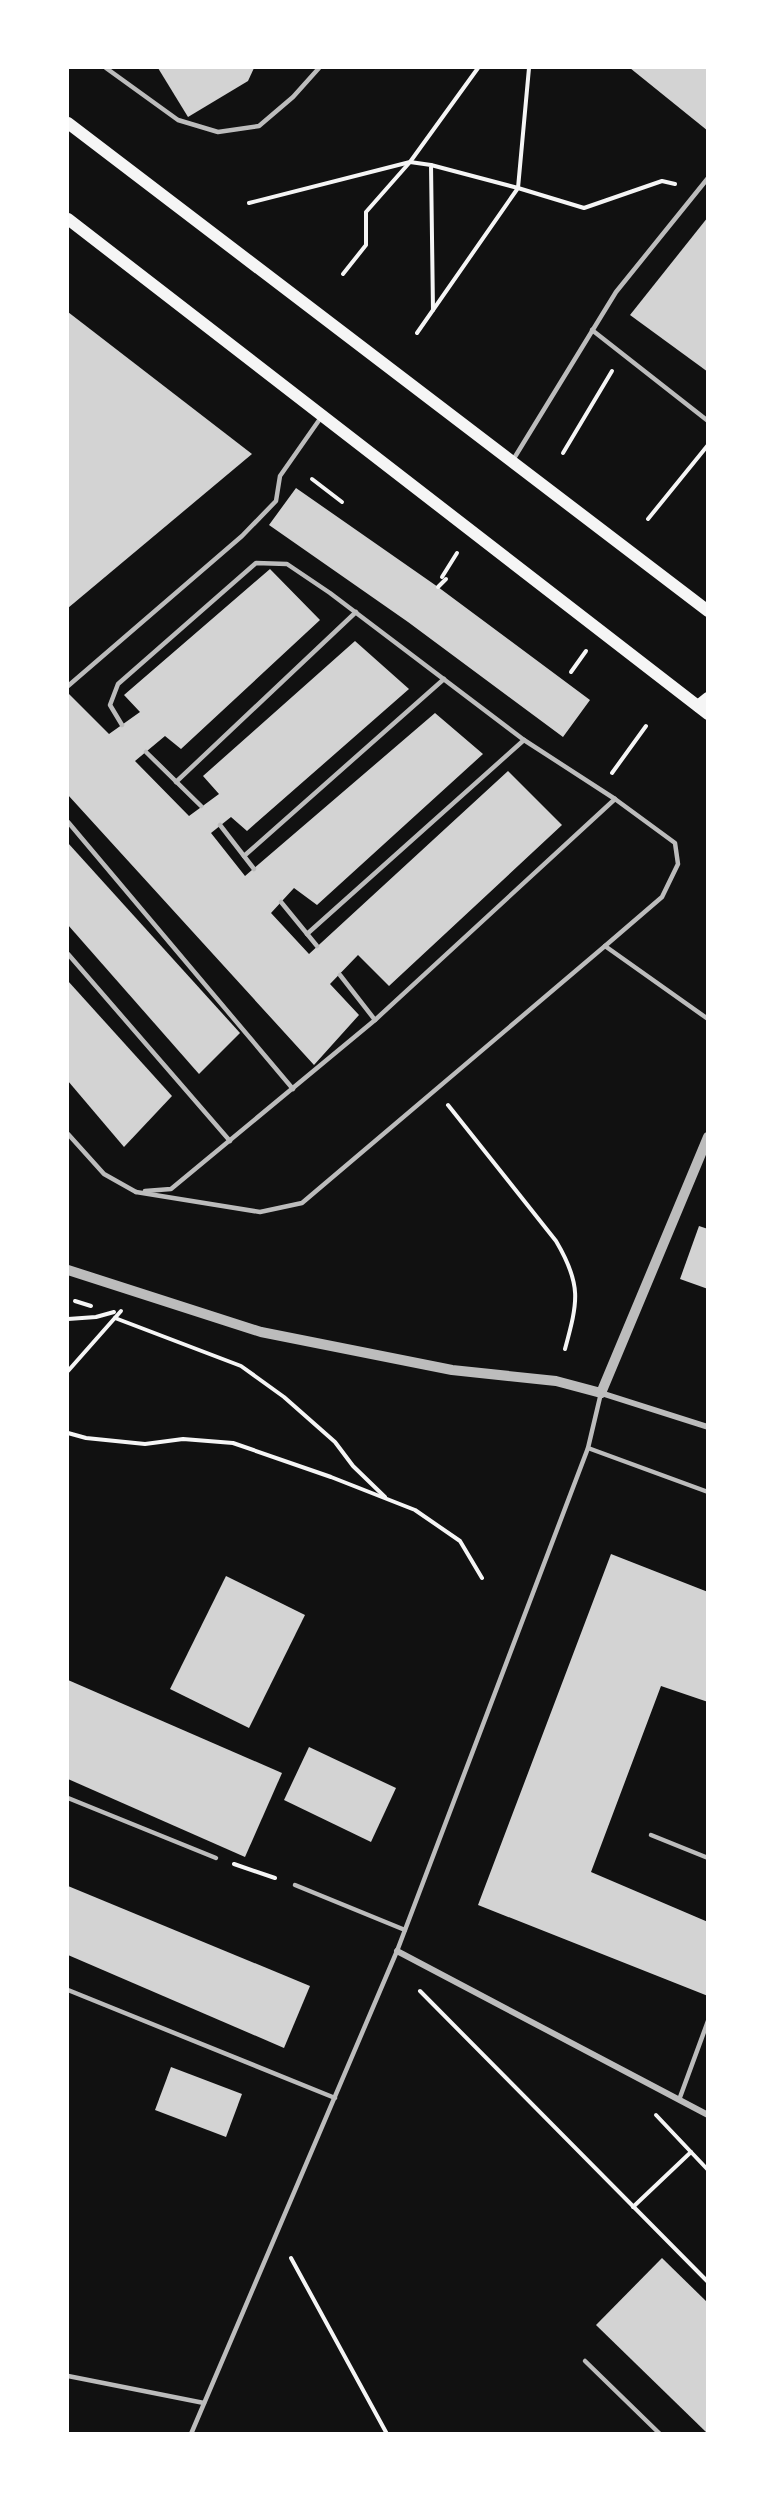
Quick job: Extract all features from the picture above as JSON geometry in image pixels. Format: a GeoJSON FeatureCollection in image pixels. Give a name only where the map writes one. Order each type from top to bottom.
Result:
{"type":"FeatureCollection","features":[{"type":"Feature","properties":{"kind":"main road"},"geometry":{"type":"LineString","coordinates":[[68,123],[708,610]]}},
{"type":"Feature","properties":{"kind":"main road"},"geometry":{"type":"LineString","coordinates":[[68,219],[322,416],[704,706]]}},
{"type":"Feature","properties":{"kind":"street"},"geometry":{"type":"LineString","coordinates":[[601,1393],[708,1137]]}},
{"type":"Feature","properties":{"kind":"street"},"geometry":{"type":"LineString","coordinates":[[68,1270],[261,1332],[452,1370],[556,1381],[708,1427]]}},
{"type":"Feature","properties":{"kind":"street"},"geometry":{"type":"LineString","coordinates":[[397,1952],[708,2115]]}},
{"type":"Feature","properties":{"kind":"lane"},"geometry":{"type":"LineString","coordinates":[[106,68],[178,120],[218,132],[259,126],[292,97],[319,68]]}},
{"type":"Feature","properties":{"kind":"lane"},"geometry":{"type":"LineString","coordinates":[[513,460],[616,292],[708,178]]}},
{"type":"Feature","properties":{"kind":"lane"},"geometry":{"type":"LineString","coordinates":[[592,330],[708,421]]}},
{"type":"Feature","properties":{"kind":"lane"},"geometry":{"type":"LineString","coordinates":[[68,686],[242,536],[276,501],[280,476],[322,416]]}},
{"type":"Feature","properties":{"kind":"lane"},"geometry":{"type":"LineString","coordinates":[[68,1134],[104,1174],[136,1192],[260,1212],[302,1203],[662,897],[678,864],[675,843],[615,799],[524,740],[356,612],[287,564],[256,563],[118,684],[110,705],[122,725]]}},
{"type":"Feature","properties":{"kind":"lane"},"geometry":{"type":"LineString","coordinates":[[176,782],[356,612]]}},
{"type":"Feature","properties":{"kind":"lane"},"geometry":{"type":"LineString","coordinates":[[244,856],[444,679]]}},
{"type":"Feature","properties":{"kind":"lane"},"geometry":{"type":"LineString","coordinates":[[307,934],[524,740]]}},
{"type":"Feature","properties":{"kind":"lane"},"geometry":{"type":"LineString","coordinates":[[146,752],[201,806]]}},
{"type":"Feature","properties":{"kind":"lane"},"geometry":{"type":"LineString","coordinates":[[136,1192],[171,1189],[230,1141],[375,1020],[615,799]]}},
{"type":"Feature","properties":{"kind":"lane"},"geometry":{"type":"LineString","coordinates":[[68,822],[293,1089]]}},
{"type":"Feature","properties":{"kind":"lane"},"geometry":{"type":"LineString","coordinates":[[220,825],[254,869]]}},
{"type":"Feature","properties":{"kind":"lane"},"geometry":{"type":"LineString","coordinates":[[280,902],[317,946]]}},
{"type":"Feature","properties":{"kind":"lane"},"geometry":{"type":"LineString","coordinates":[[605,946],[708,1019]]}},
{"type":"Feature","properties":{"kind":"lane"},"geometry":{"type":"LineString","coordinates":[[68,954],[230,1141]]}},
{"type":"Feature","properties":{"kind":"lane"},"geometry":{"type":"LineString","coordinates":[[339,975],[375,1020]]}},
{"type":"Feature","properties":{"kind":"lane"},"geometry":{"type":"LineString","coordinates":[[191,2433],[397,1952],[588,1448],[601,1393]]}},
{"type":"Feature","properties":{"kind":"lane"},"geometry":{"type":"LineString","coordinates":[[588,1448],[708,1492]]}},
{"type":"Feature","properties":{"kind":"lane"},"geometry":{"type":"LineString","coordinates":[[68,1798],[216,1858]]}},
{"type":"Feature","properties":{"kind":"lane"},"geometry":{"type":"LineString","coordinates":[[651,1835],[708,1857]]}},
{"type":"Feature","properties":{"kind":"lane"},"geometry":{"type":"LineString","coordinates":[[296,1885],[405,1930]]}},
{"type":"Feature","properties":{"kind":"lane"},"geometry":{"type":"LineString","coordinates":[[68,1990],[335,2098]]}},
{"type":"Feature","properties":{"kind":"lane"},"geometry":{"type":"LineString","coordinates":[[679,2100],[708,2021]]}},
{"type":"Feature","properties":{"kind":"lane"},"geometry":{"type":"LineString","coordinates":[[585,2361],[660,2433]]}},
{"type":"Feature","properties":{"kind":"lane"},"geometry":{"type":"LineString","coordinates":[[68,2376],[204,2403]]}},
{"type":"Feature","properties":{"kind":"path"},"geometry":{"type":"LineString","coordinates":[[343,274],[366,245],[366,212],[410,162],[478,68]]}},
{"type":"Feature","properties":{"kind":"path"},"geometry":{"type":"LineString","coordinates":[[417,333],[518,188],[529,68]]}},
{"type":"Feature","properties":{"kind":"path"},"geometry":{"type":"LineString","coordinates":[[249,203],[410,162],[431,165],[584,208],[662,181],[675,184]]}},
{"type":"Feature","properties":{"kind":"path"},"geometry":{"type":"LineString","coordinates":[[431,165],[433,311]]}},
{"type":"Feature","properties":{"kind":"path"},"geometry":{"type":"LineString","coordinates":[[563,453],[623,355]]}},
{"type":"Feature","properties":{"kind":"path"},"geometry":{"type":"LineString","coordinates":[[648,519],[708,445]]}},
{"type":"Feature","properties":{"kind":"path"},"geometry":{"type":"LineString","coordinates":[[312,479],[342,502]]}},
{"type":"Feature","properties":{"kind":"path"},"geometry":{"type":"LineString","coordinates":[[438,587],[463,544]]}},
{"type":"Feature","properties":{"kind":"path"},"geometry":{"type":"LineString","coordinates":[[571,672],[590,646]]}},
{"type":"Feature","properties":{"kind":"path"},"geometry":{"type":"LineString","coordinates":[[599,790],[646,726]]}},
{"type":"Feature","properties":{"kind":"path"},"geometry":{"type":"LineString","coordinates":[[436,1089],[556,1241],[570,1265],[577,1289],[574,1316],[565,1348]]}},
{"type":"Feature","properties":{"kind":"path"},"geometry":{"type":"LineString","coordinates":[[68,1318],[96,1317],[123,1310],[68,1371]]}},
{"type":"Feature","properties":{"kind":"path"},"geometry":{"type":"LineString","coordinates":[[115,1318],[241,1366],[284,1397],[335,1442],[353,1466],[388,1499]]}},
{"type":"Feature","properties":{"kind":"path"},"geometry":{"type":"LineString","coordinates":[[68,1433],[86,1438],[145,1444],[183,1439],[233,1443],[415,1509],[460,1541],[482,1578]]}},
{"type":"Feature","properties":{"kind":"path"},"geometry":{"type":"LineString","coordinates":[[216,1858],[296,1885]]}},
{"type":"Feature","properties":{"kind":"path"},"geometry":{"type":"LineString","coordinates":[[419,1990],[708,2282]]}},
{"type":"Feature","properties":{"kind":"path"},"geometry":{"type":"LineString","coordinates":[[661,2091],[652,2111],[708,2170]]}},
{"type":"Feature","properties":{"kind":"path"},"geometry":{"type":"LineString","coordinates":[[633,2207],[691,2152]]}},
{"type":"Feature","properties":{"kind":"path"},"geometry":{"type":"LineString","coordinates":[[277,2233],[387,2433]]}},
{"type":"Feature","properties":{"kind":"building"},"geometry":{"type":"Polygon","coordinates":[[[158,68],[254,68],[248,81],[188,117],[158,68]]]}},
{"type":"Feature","properties":{"kind":"building"},"geometry":{"type":"Polygon","coordinates":[[[630,68],[708,68],[708,131],[630,68]]]}},
{"type":"Feature","properties":{"kind":"building"},"geometry":{"type":"Polygon","coordinates":[[[708,217],[708,372],[630,315],[708,217]]]}},
{"type":"Feature","properties":{"kind":"building"},"geometry":{"type":"Polygon","coordinates":[[[68,312],[252,454],[68,608],[68,312]]]}},
{"type":"Feature","properties":{"kind":"building"},"geometry":{"type":"Polygon","coordinates":[[[296,488],[438,587],[590,700],[563,737],[408,622],[269,525],[296,488]]]}},
{"type":"Feature","properties":{"kind":"building"},"geometry":{"type":"Polygon","coordinates":[[[270,569],[320,620],[181,749],[165,736],[135,761],[189,816],[219,794],[203,776],[355,641],[409,689],[247,831],[231,817],[211,833],[245,876],[435,713],[483,754],[317,905],[294,888],[271,913],[309,954],[508,771],[562,825],[389,986],[358,955],[330,984],[359,1015],[314,1065],[68,795],[68,693],[109,734],[140,712],[124,695],[270,569]]]}},
{"type":"Feature","properties":{"kind":"building"},"geometry":{"type":"Polygon","coordinates":[[[68,843],[240,1033],[199,1074],[68,925],[68,843]]]}},
{"type":"Feature","properties":{"kind":"building"},"geometry":{"type":"Polygon","coordinates":[[[68,981],[172,1096],[124,1147],[68,1081],[68,981]]]}},
{"type":"Feature","properties":{"kind":"building"},"geometry":{"type":"Polygon","coordinates":[[[699,1226],[708,1229],[708,1289],[680,1279],[699,1226]]]}},
{"type":"Feature","properties":{"kind":"building"},"geometry":{"type":"Polygon","coordinates":[[[611,1554],[708,1592],[708,1702],[661,1686],[591,1872],[708,1922],[708,1996],[478,1905],[611,1554]]]}},
{"type":"Feature","properties":{"kind":"building"},"geometry":{"type":"Polygon","coordinates":[[[226,1576],[305,1615],[249,1728],[170,1689],[226,1576]]]}},
{"type":"Feature","properties":{"kind":"building"},"geometry":{"type":"Polygon","coordinates":[[[68,1680],[282,1773],[245,1857],[68,1779],[68,1680]]]}},
{"type":"Feature","properties":{"kind":"building"},"geometry":{"type":"Polygon","coordinates":[[[309,1747],[396,1788],[371,1842],[284,1800],[309,1747]]]}},
{"type":"Feature","properties":{"kind":"building"},"geometry":{"type":"Polygon","coordinates":[[[68,1886],[310,1986],[284,2048],[68,1955],[68,1886]]]}},
{"type":"Feature","properties":{"kind":"building"},"geometry":{"type":"Polygon","coordinates":[[[171,2067],[242,2094],[226,2137],[155,2110],[171,2067]]]}},
{"type":"Feature","properties":{"kind":"building"},"geometry":{"type":"Polygon","coordinates":[[[662,2258],[708,2303],[707,2433],[596,2325],[662,2258]]]}}]}
